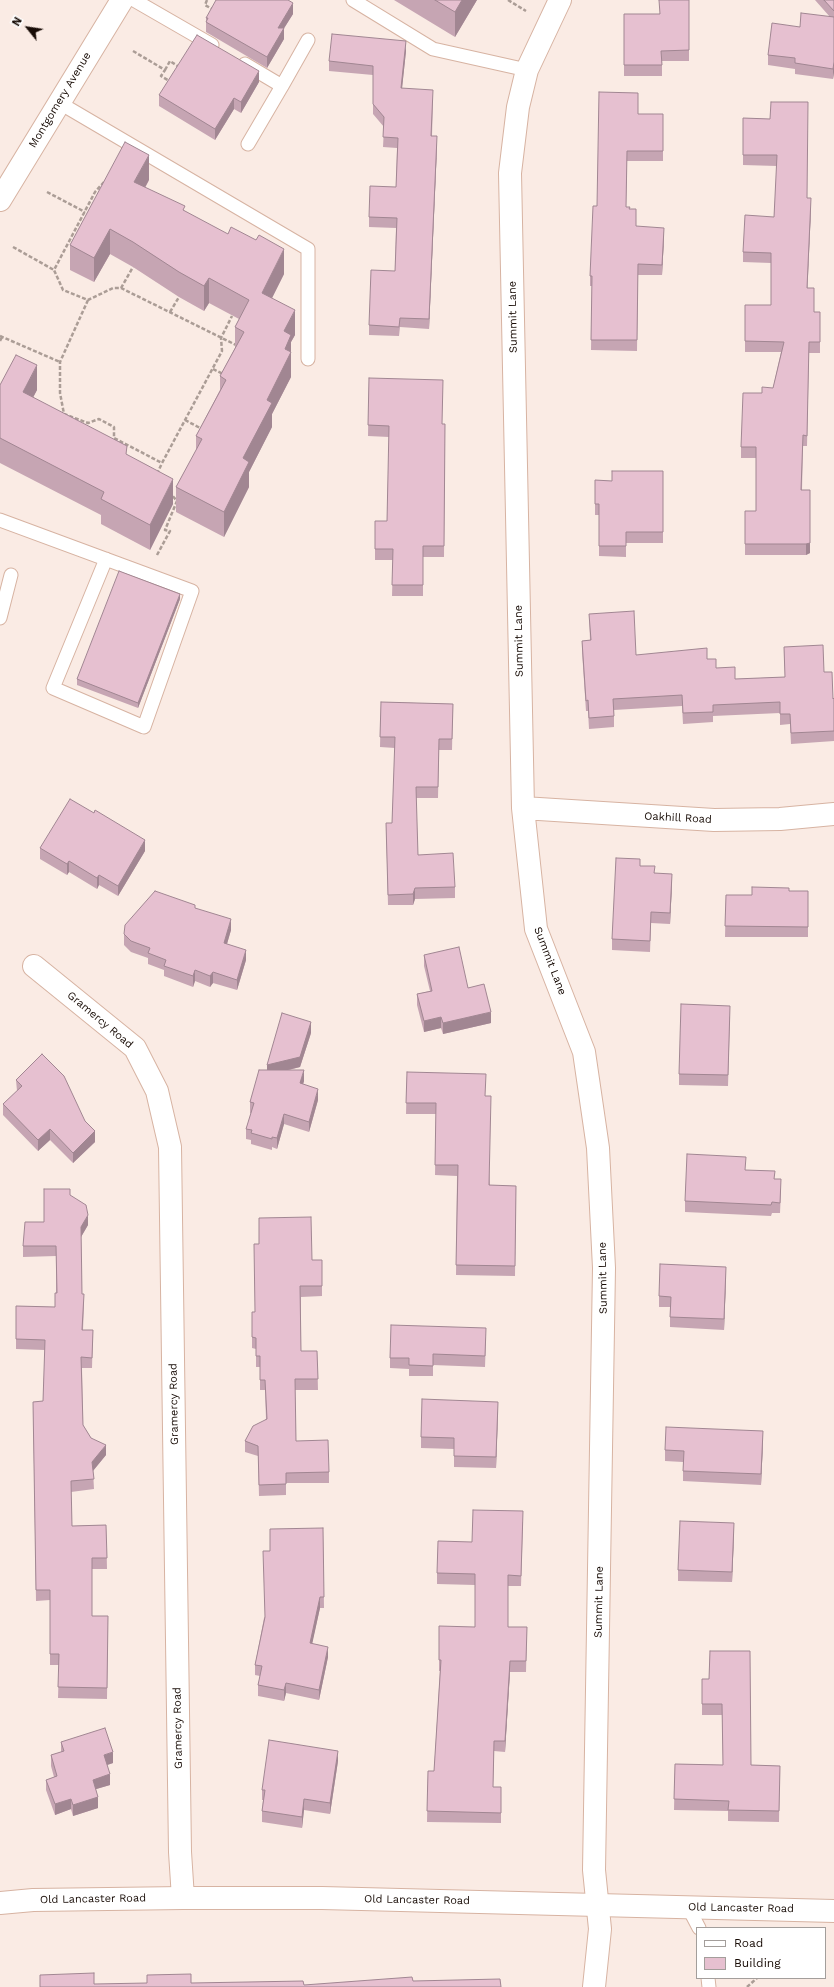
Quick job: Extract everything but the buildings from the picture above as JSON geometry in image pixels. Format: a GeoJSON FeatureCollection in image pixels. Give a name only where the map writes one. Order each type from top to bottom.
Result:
{"type":"FeatureCollection","features":[{"type":"Feature","properties":{"kind":"street","name":"Montgomery Avenue"},"geometry":{"type":"LineString","coordinates":[[0,200],[58,102],[122,0]]}},
{"type":"Feature","properties":{"kind":"street","name":"Summit Lane"},"geometry":{"type":"LineString","coordinates":[[560,0],[527,70],[518,107],[510,174],[523,808],[536,929],[584,1052],[598,1148],[604,1268],[594,1870],[596,1904],[600,1929],[594,1987]]}},
{"type":"Feature","properties":{"kind":"street","name":"Oakhill Road"},"geometry":{"type":"LineString","coordinates":[[523,808],[714,820],[780,819],[834,814]]}},
{"type":"Feature","properties":{"kind":"street","name":"Gramercy Road"},"geometry":{"type":"LineString","coordinates":[[34,966],[135,1048],[157,1091],[170,1147],[180,1836],[183,1898]]}},
{"type":"Feature","properties":{"kind":"street","name":"Old Lancaster Road"},"geometry":{"type":"LineString","coordinates":[[0,1902],[33,1900],[183,1898],[322,1898],[834,1910]]}},
{"type":"Feature","properties":{"kind":"lane"},"geometry":{"type":"LineString","coordinates":[[134,0],[223,52]]}},
{"type":"Feature","properties":{"kind":"lane"},"geometry":{"type":"LineString","coordinates":[[353,0],[433,49],[527,70]]}},
{"type":"Feature","properties":{"kind":"lane"},"geometry":{"type":"LineString","coordinates":[[248,144],[308,40]]}},
{"type":"Feature","properties":{"kind":"lane"},"geometry":{"type":"LineString","coordinates":[[236,59],[282,86]]}},
{"type":"Feature","properties":{"kind":"lane"},"geometry":{"type":"LineString","coordinates":[[58,102],[308,249],[308,359]]}},
{"type":"Feature","properties":{"kind":"lane"},"geometry":{"type":"LineString","coordinates":[[0,520],[147,574],[192,591],[144,727],[53,688],[106,559]]}},
{"type":"Feature","properties":{"kind":"lane"},"geometry":{"type":"LineString","coordinates":[[0,618],[11,575]]}},
{"type":"Feature","properties":{"kind":"lane"},"geometry":{"type":"LineString","coordinates":[[688,1907],[698,1927]]}},
{"type":"Feature","properties":{"kind":"path"},"geometry":{"type":"LineString","coordinates":[[207,0],[205,5],[216,11]]}},
{"type":"Feature","properties":{"kind":"path"},"geometry":{"type":"LineString","coordinates":[[508,0],[527,11]]}},
{"type":"Feature","properties":{"kind":"path"},"geometry":{"type":"LineString","coordinates":[[133,51],[165,70]]}},
{"type":"Feature","properties":{"kind":"path"},"geometry":{"type":"LineString","coordinates":[[171,82],[161,76],[170,61],[183,70]]}},
{"type":"Feature","properties":{"kind":"path"},"geometry":{"type":"LineString","coordinates":[[54,270],[95,192],[103,183],[126,142]]}},
{"type":"Feature","properties":{"kind":"path"},"geometry":{"type":"LineString","coordinates":[[47,192],[85,212]]}},
{"type":"Feature","properties":{"kind":"path"},"geometry":{"type":"LineString","coordinates":[[13,247],[54,270],[63,290],[88,300]]}},
{"type":"Feature","properties":{"kind":"path"},"geometry":{"type":"LineString","coordinates":[[121,288],[133,267]]}},
{"type":"Feature","properties":{"kind":"path"},"geometry":{"type":"LineString","coordinates":[[110,445],[114,438],[114,426],[99,419],[88,423],[64,414],[60,393],[60,362],[88,300],[113,288],[121,288],[238,346]]}},
{"type":"Feature","properties":{"kind":"path"},"geometry":{"type":"LineString","coordinates":[[170,312],[179,297]]}},
{"type":"Feature","properties":{"kind":"path"},"geometry":{"type":"LineString","coordinates":[[154,480],[222,352],[221,338],[232,316]]}},
{"type":"Feature","properties":{"kind":"path"},"geometry":{"type":"LineString","coordinates":[[0,341],[1,336],[60,362]]}},
{"type":"Feature","properties":{"kind":"path"},"geometry":{"type":"LineString","coordinates":[[213,369],[226,375]]}},
{"type":"Feature","properties":{"kind":"path"},"geometry":{"type":"LineString","coordinates":[[185,420],[204,430]]}},
{"type":"Feature","properties":{"kind":"path"},"geometry":{"type":"LineString","coordinates":[[114,438],[162,463]]}},
{"type":"Feature","properties":{"kind":"path"},"geometry":{"type":"LineString","coordinates":[[157,474],[162,478]]}},
{"type":"Feature","properties":{"kind":"path"},"geometry":{"type":"LineString","coordinates":[[147,574],[170,531],[165,530],[177,500],[169,490]]}},
{"type":"Feature","properties":{"kind":"path"},"geometry":{"type":"LineString","coordinates":[[747,1987],[756,1979]]}}]}
